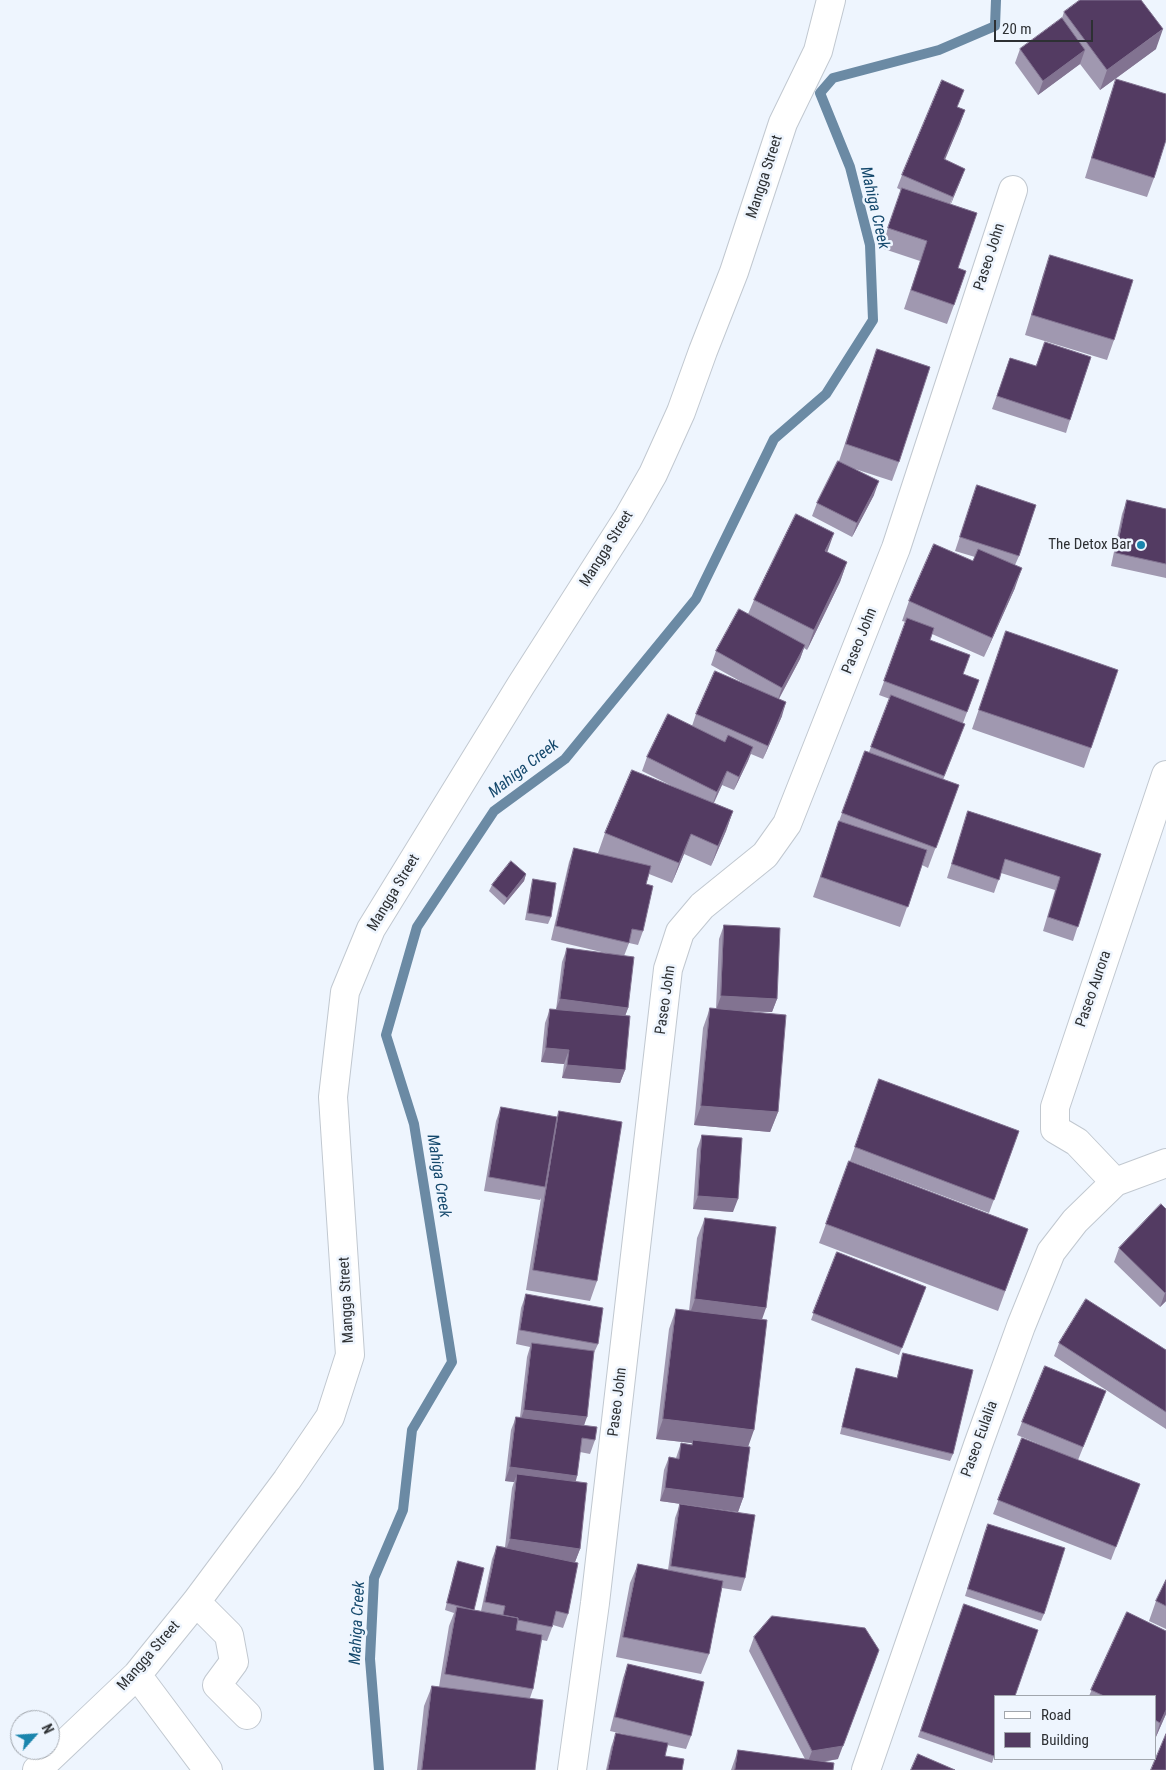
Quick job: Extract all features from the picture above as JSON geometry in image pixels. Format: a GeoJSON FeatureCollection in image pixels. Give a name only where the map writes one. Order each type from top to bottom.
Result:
{"type":"FeatureCollection","features":[{"type":"Feature","properties":{"kind":"street","name":"Mangga Street"},"geometry":{"type":"LineString","coordinates":[[37,1770],[137,1675],[196,1602],[287,1480],[330,1417],[350,1355],[333,1097],[345,992],[371,929],[521,685],[629,516],[653,474],[681,412],[734,272],[783,123],[818,51],[831,0]]}},
{"type":"Feature","properties":{"kind":"street","name":"Paseo John"},"geometry":{"type":"LineString","coordinates":[[572,1770],[595,1603],[668,969],[680,932],[702,906],[765,855],[787,824],[896,548],[1013,190]]}},
{"type":"Feature","properties":{"kind":"street","name":"Paseo Aurora"},"geometry":{"type":"LineString","coordinates":[[1115,1182],[1076,1142],[1055,1129],[1054,1106],[1166,775]]}},
{"type":"Feature","properties":{"kind":"street","name":"Paseo Eulalia"},"geometry":{"type":"LineString","coordinates":[[866,1770],[981,1436],[1021,1326],[1051,1252],[1075,1221],[1115,1182],[1166,1163]]}},
{"type":"Feature","properties":{"kind":"street"},"geometry":{"type":"LineString","coordinates":[[196,1602],[229,1635],[234,1662],[217,1685],[247,1715]]}},
{"type":"Feature","properties":{"kind":"street"},"geometry":{"type":"LineString","coordinates":[[137,1675],[208,1770]]}},
{"type":"Feature","properties":{"kind":"building"},"geometry":{"type":"Polygon","coordinates":[[[1080,0],[1141,0],[1163,29],[1107,70],[1064,12],[1080,0]]]}},
{"type":"Feature","properties":{"kind":"building"},"geometry":{"type":"Polygon","coordinates":[[[1062,18],[1085,50],[1043,81],[1020,49],[1062,18]]]}},
{"type":"Feature","properties":{"kind":"building"},"geometry":{"type":"Polygon","coordinates":[[[1116,79],[1166,94],[1166,140],[1154,178],[1092,158],[1116,79]]]}},
{"type":"Feature","properties":{"kind":"building"},"geometry":{"type":"Polygon","coordinates":[[[942,80],[964,90],[957,107],[965,110],[944,159],[965,169],[953,197],[902,175],[942,80]]]}},
{"type":"Feature","properties":{"kind":"building"},"geometry":{"type":"Polygon","coordinates":[[[902,188],[977,213],[958,268],[966,271],[954,305],[911,290],[927,241],[888,228],[902,188]]]}},
{"type":"Feature","properties":{"kind":"building"},"geometry":{"type":"Polygon","coordinates":[[[1050,255],[1133,280],[1114,340],[1032,315],[1050,255]]]}},
{"type":"Feature","properties":{"kind":"building"},"geometry":{"type":"Polygon","coordinates":[[[1045,342],[1091,357],[1070,420],[997,396],[1010,358],[1036,366],[1045,342]]]}},
{"type":"Feature","properties":{"kind":"building"},"geometry":{"type":"Polygon","coordinates":[[[877,349],[930,367],[899,462],[846,444],[877,349]]]}},
{"type":"Feature","properties":{"kind":"building"},"geometry":{"type":"Polygon","coordinates":[[[838,461],[879,481],[857,523],[817,503],[838,461]]]}},
{"type":"Feature","properties":{"kind":"building"},"geometry":{"type":"Polygon","coordinates":[[[977,485],[1036,505],[1019,556],[960,537],[977,485]]]}},
{"type":"Feature","properties":{"kind":"building","name":"The Detox Bar"},"geometry":{"type":"Polygon","coordinates":[[[1127,500],[1166,509],[1166,564],[1116,553],[1127,500]]]}},
{"type":"Feature","properties":{"kind":"building"},"geometry":{"type":"Polygon","coordinates":[[[796,514],[834,533],[825,551],[847,562],[814,630],[754,600],[796,514]]]}},
{"type":"Feature","properties":{"kind":"building"},"geometry":{"type":"Polygon","coordinates":[[[934,544],[973,561],[978,549],[1022,568],[992,638],[909,601],[934,544]]]}},
{"type":"Feature","properties":{"kind":"building"},"geometry":{"type":"Polygon","coordinates":[[[739,609],[805,645],[782,688],[716,651],[739,609]]]}},
{"type":"Feature","properties":{"kind":"building"},"geometry":{"type":"Polygon","coordinates":[[[907,618],[934,628],[930,640],[970,655],[963,674],[979,680],[967,712],[884,681],[907,618]]]}},
{"type":"Feature","properties":{"kind":"building"},"geometry":{"type":"Polygon","coordinates":[[[1006,631],[1118,670],[1091,748],[979,710],[1006,631]]]}},
{"type":"Feature","properties":{"kind":"building"},"geometry":{"type":"Polygon","coordinates":[[[715,671],[786,702],[768,746],[696,714],[715,671]]]}},
{"type":"Feature","properties":{"kind":"building"},"geometry":{"type":"Polygon","coordinates":[[[891,695],[965,724],[944,776],[871,747],[891,695]]]}},
{"type":"Feature","properties":{"kind":"building"},"geometry":{"type":"Polygon","coordinates":[[[668,714],[725,742],[728,735],[753,747],[739,777],[727,771],[717,792],[647,757],[668,714]]]}},
{"type":"Feature","properties":{"kind":"building"},"geometry":{"type":"Polygon","coordinates":[[[865,751],[959,785],[936,848],[842,813],[865,751]]]}},
{"type":"Feature","properties":{"kind":"building"},"geometry":{"type":"Polygon","coordinates":[[[632,770],[733,811],[718,846],[691,834],[679,863],[605,833],[632,770]]]}},
{"type":"Feature","properties":{"kind":"building"},"geometry":{"type":"Polygon","coordinates":[[[968,811],[1101,854],[1078,927],[1048,917],[1060,877],[1005,859],[999,880],[952,864],[968,811]]]}},
{"type":"Feature","properties":{"kind":"building"},"geometry":{"type":"Polygon","coordinates":[[[839,821],[927,850],[908,907],[821,877],[839,821]]]}},
{"type":"Feature","properties":{"kind":"building"},"geometry":{"type":"Polygon","coordinates":[[[574,848],[651,866],[646,884],[653,886],[643,931],[632,929],[629,943],[556,926],[574,848]]]}},
{"type":"Feature","properties":{"kind":"building"},"geometry":{"type":"Polygon","coordinates":[[[511,861],[526,874],[507,898],[492,885],[511,861]]]}},
{"type":"Feature","properties":{"kind":"building"},"geometry":{"type":"Polygon","coordinates":[[[533,879],[556,883],[551,917],[528,913],[533,879]]]}},
{"type":"Feature","properties":{"kind":"building"},"geometry":{"type":"Polygon","coordinates":[[[724,925],[780,928],[777,999],[721,996],[724,925]]]}},
{"type":"Feature","properties":{"kind":"building"},"geometry":{"type":"Polygon","coordinates":[[[567,948],[634,957],[628,1008],[560,999],[567,948]]]}},
{"type":"Feature","properties":{"kind":"building"},"geometry":{"type":"Polygon","coordinates":[[[710,1008],[786,1015],[778,1112],[701,1106],[710,1008]]]}},
{"type":"Feature","properties":{"kind":"building"},"geometry":{"type":"Polygon","coordinates":[[[550,1009],[630,1016],[625,1070],[567,1065],[569,1050],[546,1048],[550,1009]]]}},
{"type":"Feature","properties":{"kind":"building"},"geometry":{"type":"Polygon","coordinates":[[[879,1079],[1019,1131],[994,1200],[855,1147],[879,1079]]]}},
{"type":"Feature","properties":{"kind":"building"},"geometry":{"type":"Polygon","coordinates":[[[501,1107],[557,1117],[545,1187],[489,1177],[501,1107]]]}},
{"type":"Feature","properties":{"kind":"building"},"geometry":{"type":"Polygon","coordinates":[[[559,1111],[622,1122],[597,1281],[533,1270],[559,1111]]]}},
{"type":"Feature","properties":{"kind":"building"},"geometry":{"type":"Polygon","coordinates":[[[702,1135],[742,1138],[738,1199],[698,1196],[702,1135]]]}},
{"type":"Feature","properties":{"kind":"building"},"geometry":{"type":"Polygon","coordinates":[[[849,1161],[1028,1229],[1005,1291],[826,1224],[849,1161]]]}},
{"type":"Feature","properties":{"kind":"building"},"geometry":{"type":"Polygon","coordinates":[[[1161,1204],[1166,1209],[1165,1293],[1119,1248],[1161,1204]]]}},
{"type":"Feature","properties":{"kind":"building"},"geometry":{"type":"Polygon","coordinates":[[[705,1218],[776,1227],[766,1308],[695,1299],[705,1218]]]}},
{"type":"Feature","properties":{"kind":"building"},"geometry":{"type":"Polygon","coordinates":[[[837,1252],[926,1287],[902,1348],[813,1313],[837,1252]]]}},
{"type":"Feature","properties":{"kind":"building"},"geometry":{"type":"Polygon","coordinates":[[[526,1294],[603,1308],[598,1344],[520,1330],[526,1294]]]}},
{"type":"Feature","properties":{"kind":"building"},"geometry":{"type":"Polygon","coordinates":[[[1086,1299],[1166,1350],[1166,1412],[1059,1343],[1086,1299]]]}},
{"type":"Feature","properties":{"kind":"building"},"geometry":{"type":"Polygon","coordinates":[[[676,1309],[767,1320],[754,1430],[663,1419],[676,1309]]]}},
{"type":"Feature","properties":{"kind":"building"},"geometry":{"type":"Polygon","coordinates":[[[532,1343],[594,1351],[587,1417],[524,1410],[532,1343]]]}},
{"type":"Feature","properties":{"kind":"building"},"geometry":{"type":"Polygon","coordinates":[[[903,1353],[973,1370],[953,1454],[842,1427],[856,1368],[897,1378],[903,1353]]]}},
{"type":"Feature","properties":{"kind":"building"},"geometry":{"type":"Polygon","coordinates":[[[1045,1366],[1106,1391],[1083,1447],[1022,1422],[1045,1366]]]}},
{"type":"Feature","properties":{"kind":"building"},"geometry":{"type":"Polygon","coordinates":[[[516,1417],[597,1427],[595,1440],[582,1438],[577,1476],[510,1467],[516,1417]]]}},
{"type":"Feature","properties":{"kind":"building"},"geometry":{"type":"Polygon","coordinates":[[[1022,1438],[1140,1484],[1116,1547],[998,1500],[1022,1438]]]}},
{"type":"Feature","properties":{"kind":"building"},"geometry":{"type":"Polygon","coordinates":[[[693,1440],[750,1447],[743,1498],[665,1488],[669,1457],[679,1459],[681,1443],[692,1445],[693,1440]]]}},
{"type":"Feature","properties":{"kind":"building"},"geometry":{"type":"Polygon","coordinates":[[[517,1474],[587,1483],[580,1549],[510,1539],[517,1474]]]}},
{"type":"Feature","properties":{"kind":"building"},"geometry":{"type":"Polygon","coordinates":[[[680,1504],[755,1515],[745,1578],[671,1566],[680,1504]]]}},
{"type":"Feature","properties":{"kind":"building"},"geometry":{"type":"Polygon","coordinates":[[[988,1524],[1065,1548],[1044,1614],[968,1589],[988,1524]]]}},
{"type":"Feature","properties":{"kind":"building"},"geometry":{"type":"Polygon","coordinates":[[[497,1546],[578,1563],[568,1614],[556,1611],[552,1627],[503,1615],[505,1606],[485,1602],[497,1546]]]}},
{"type":"Feature","properties":{"kind":"building"},"geometry":{"type":"Polygon","coordinates":[[[458,1561],[484,1568],[474,1610],[447,1603],[458,1561]]]}},
{"type":"Feature","properties":{"kind":"building"},"geometry":{"type":"Polygon","coordinates":[[[638,1564],[723,1581],[709,1654],[623,1637],[638,1564]]]}},
{"type":"Feature","properties":{"kind":"building"},"geometry":{"type":"Polygon","coordinates":[[[1166,1580],[1166,1606],[1156,1601],[1166,1580]]]}},
{"type":"Feature","properties":{"kind":"building"},"geometry":{"type":"Polygon","coordinates":[[[964,1604],[1038,1630],[1015,1695],[994,1695],[994,1756],[921,1731],[964,1604]]]}},
{"type":"Feature","properties":{"kind":"building"},"geometry":{"type":"Polygon","coordinates":[[[457,1607],[518,1618],[516,1630],[542,1635],[533,1689],[445,1674],[457,1607]]]}},
{"type":"Feature","properties":{"kind":"building"},"geometry":{"type":"Polygon","coordinates":[[[1127,1612],[1166,1631],[1166,1710],[1160,1723],[1156,1721],[1156,1695],[1102,1695],[1091,1690],[1127,1612]]]}},
{"type":"Feature","properties":{"kind":"building"},"geometry":{"type":"Polygon","coordinates":[[[772,1616],[865,1628],[879,1650],[843,1746],[812,1751],[754,1637],[772,1616]]]}},
{"type":"Feature","properties":{"kind":"building"},"geometry":{"type":"Polygon","coordinates":[[[628,1664],[704,1682],[691,1736],[615,1717],[628,1664]]]}},
{"type":"Feature","properties":{"kind":"building"},"geometry":{"type":"Polygon","coordinates":[[[432,1686],[543,1700],[535,1770],[422,1770],[432,1686]]]}},
{"type":"Feature","properties":{"kind":"building"},"geometry":{"type":"Polygon","coordinates":[[[616,1733],[668,1743],[665,1756],[684,1759],[682,1770],[608,1770],[616,1733]]]}},
{"type":"Feature","properties":{"kind":"building"},"geometry":{"type":"Polygon","coordinates":[[[1166,1734],[1166,1770],[1151,1770],[1166,1734]]]}},
{"type":"Feature","properties":{"kind":"building"},"geometry":{"type":"Polygon","coordinates":[[[738,1750],[834,1763],[833,1770],[735,1770],[738,1750]]]}},
{"type":"Feature","properties":{"kind":"building"},"geometry":{"type":"Polygon","coordinates":[[[918,1754],[955,1770],[911,1770],[918,1754]]]}},
{"type":"Feature","properties":{"kind":"waterway","name":"Mahiga Creek"},"geometry":{"type":"LineString","coordinates":[[379,1770],[370,1659],[374,1578],[403,1510],[412,1430],[452,1362],[414,1124],[386,1035],[417,927],[494,811],[565,759],[696,599],[774,439],[826,394],[873,320],[870,245],[850,167],[820,93],[833,78],[939,50],[995,26],[996,0]]}},
{"type":"Feature","properties":{"kind":"place","name":"The Detox Bar"},"geometry":{"type":"Point","coordinates":[1141,545]}}]}
